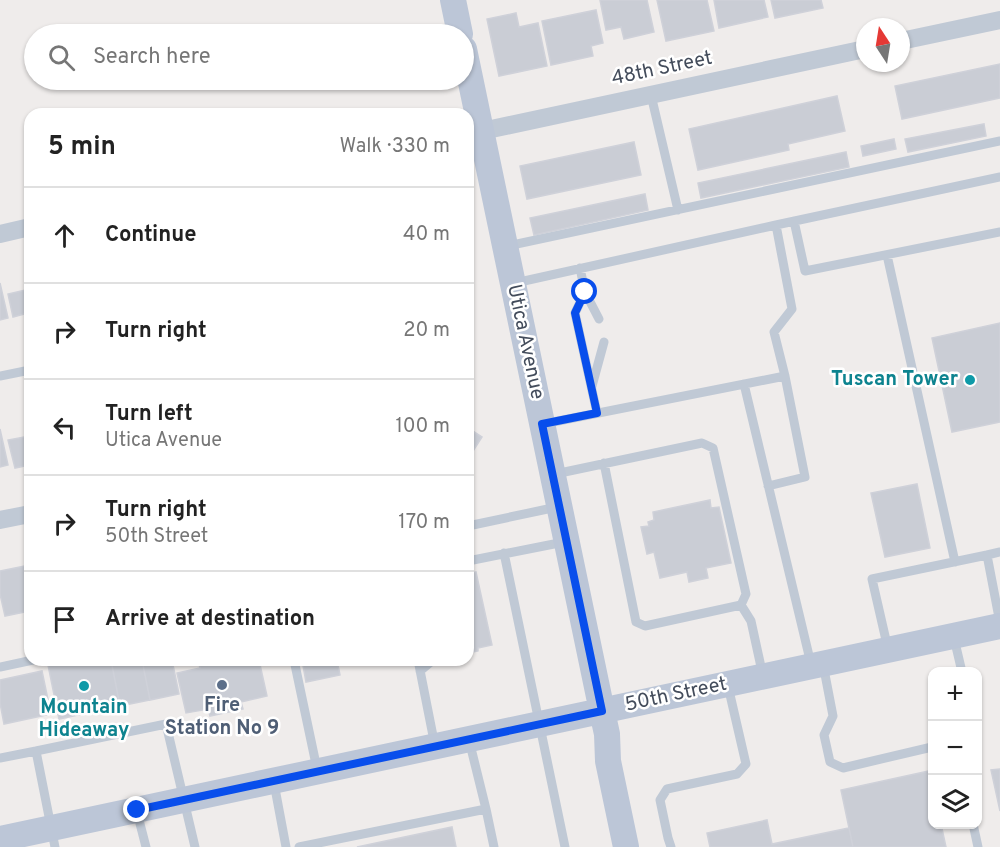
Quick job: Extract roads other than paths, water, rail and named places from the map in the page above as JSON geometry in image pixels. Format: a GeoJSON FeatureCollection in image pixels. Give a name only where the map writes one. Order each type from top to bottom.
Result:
{"type":"FeatureCollection","features":[{"type":"Feature","properties":{"kind":"main road"},"geometry":{"type":"LineString","coordinates":[[455,0],[459,24]]}},
{"type":"Feature","properties":{"kind":"main road","name":"Utica Avenue"},"geometry":{"type":"LineString","coordinates":[[469,90],[471,108]]}},
{"type":"Feature","properties":{"kind":"main road","name":"Utica Avenue"},"geometry":{"type":"LineString","coordinates":[[474,132],[513,284],[607,734],[608,761],[626,847]]}},
{"type":"Feature","properties":{"kind":"main road","name":"50th Street"},"geometry":{"type":"LineString","coordinates":[[0,839],[53,838],[137,810],[954,636],[1000,624]]}},
{"type":"Feature","properties":{"kind":"street"},"geometry":{"type":"LineString","coordinates":[[910,39],[1000,20]]}},
{"type":"Feature","properties":{"kind":"street","name":"48th Street"},"geometry":{"type":"LineString","coordinates":[[474,132],[856,51]]}},
{"type":"Feature","properties":{"kind":"street"},"geometry":{"type":"LineString","coordinates":[[0,234],[24,228]]}},
{"type":"Feature","properties":{"kind":"street"},"geometry":{"type":"LineString","coordinates":[[0,520],[24,515]]}},
{"type":"Feature","properties":{"kind":"lane"},"geometry":{"type":"LineString","coordinates":[[651,95],[678,210]]}},
{"type":"Feature","properties":{"kind":"lane"},"geometry":{"type":"LineString","coordinates":[[505,247],[1000,141]]}},
{"type":"Feature","properties":{"kind":"lane"},"geometry":{"type":"LineString","coordinates":[[513,284],[1000,177]]}},
{"type":"Feature","properties":{"kind":"lane"},"geometry":{"type":"LineString","coordinates":[[794,221],[805,271],[1000,232]]}},
{"type":"Feature","properties":{"kind":"lane"},"geometry":{"type":"LineString","coordinates":[[768,486],[805,477],[774,332],[792,309],[776,225]]}},
{"type":"Feature","properties":{"kind":"lane"},"geometry":{"type":"LineString","coordinates":[[887,255],[955,562]]}},
{"type":"Feature","properties":{"kind":"lane"},"geometry":{"type":"LineString","coordinates":[[580,268],[585,292],[599,320]]}},
{"type":"Feature","properties":{"kind":"lane"},"geometry":{"type":"LineString","coordinates":[[585,292],[575,313],[597,413]]}},
{"type":"Feature","properties":{"kind":"lane"},"geometry":{"type":"LineString","coordinates":[[592,389],[604,342]]}},
{"type":"Feature","properties":{"kind":"lane"},"geometry":{"type":"LineString","coordinates":[[0,376],[24,371]]}},
{"type":"Feature","properties":{"kind":"lane"},"geometry":{"type":"LineString","coordinates":[[542,424],[785,376]]}},
{"type":"Feature","properties":{"kind":"lane"},"geometry":{"type":"LineString","coordinates":[[744,384],[768,486],[833,716],[824,735],[830,762],[843,768],[928,748]]}},
{"type":"Feature","properties":{"kind":"lane"},"geometry":{"type":"LineString","coordinates":[[553,474],[702,443],[713,448],[747,594],[741,604],[645,626],[636,622],[604,464]]}},
{"type":"Feature","properties":{"kind":"lane"},"geometry":{"type":"LineString","coordinates":[[474,525],[559,506]]}},
{"type":"Feature","properties":{"kind":"lane"},"geometry":{"type":"LineString","coordinates":[[474,560],[567,542]]}},
{"type":"Feature","properties":{"kind":"lane"},"geometry":{"type":"LineString","coordinates":[[888,650],[872,579],[1000,552]]}},
{"type":"Feature","properties":{"kind":"lane"},"geometry":{"type":"LineString","coordinates":[[504,554],[565,847]]}},
{"type":"Feature","properties":{"kind":"lane"},"geometry":{"type":"LineString","coordinates":[[987,555],[1000,624]]}},
{"type":"Feature","properties":{"kind":"lane"},"geometry":{"type":"LineString","coordinates":[[741,604],[752,621],[763,676]]}},
{"type":"Feature","properties":{"kind":"lane"},"geometry":{"type":"LineString","coordinates":[[954,636],[961,667]]}},
{"type":"Feature","properties":{"kind":"lane"},"geometry":{"type":"LineString","coordinates":[[0,667],[24,662]]}},
{"type":"Feature","properties":{"kind":"lane"},"geometry":{"type":"LineString","coordinates":[[295,666],[318,771]]}},
{"type":"Feature","properties":{"kind":"lane"},"geometry":{"type":"LineString","coordinates":[[419,666],[435,746]]}},
{"type":"Feature","properties":{"kind":"lane"},"geometry":{"type":"LineString","coordinates":[[420,671],[426,666]]}},
{"type":"Feature","properties":{"kind":"lane"},"geometry":{"type":"LineString","coordinates":[[671,847],[660,800],[667,789],[737,774],[746,764],[728,684]]}},
{"type":"Feature","properties":{"kind":"lane"},"geometry":{"type":"LineString","coordinates":[[0,758],[166,724],[195,847]]}},
{"type":"Feature","properties":{"kind":"lane"},"geometry":{"type":"LineString","coordinates":[[469,739],[494,847]]}},
{"type":"Feature","properties":{"kind":"lane"},"geometry":{"type":"LineString","coordinates":[[36,751],[53,838]]}},
{"type":"Feature","properties":{"kind":"lane"},"geometry":{"type":"LineString","coordinates":[[273,781],[286,847]]}},
{"type":"Feature","properties":{"kind":"lane"},"geometry":{"type":"LineString","coordinates":[[299,847],[486,809]]}},
{"type":"Feature","properties":{"kind":"lane"},"geometry":{"type":"LineString","coordinates":[[137,810],[146,847]]}},
{"type":"Feature","properties":{"kind":"lane"},"geometry":{"type":"LineString","coordinates":[[973,829],[978,847]]}},
{"type":"Feature","properties":{"kind":"place","name":"Tuscan Tower"},"geometry":{"type":"Point","coordinates":[970,380]}},
{"type":"Feature","properties":{"kind":"place","name":"Fire Station No 9"},"geometry":{"type":"Point","coordinates":[222,685]}},
{"type":"Feature","properties":{"kind":"place","name":"Mountain Hideaway"},"geometry":{"type":"Point","coordinates":[84,686]}}]}
